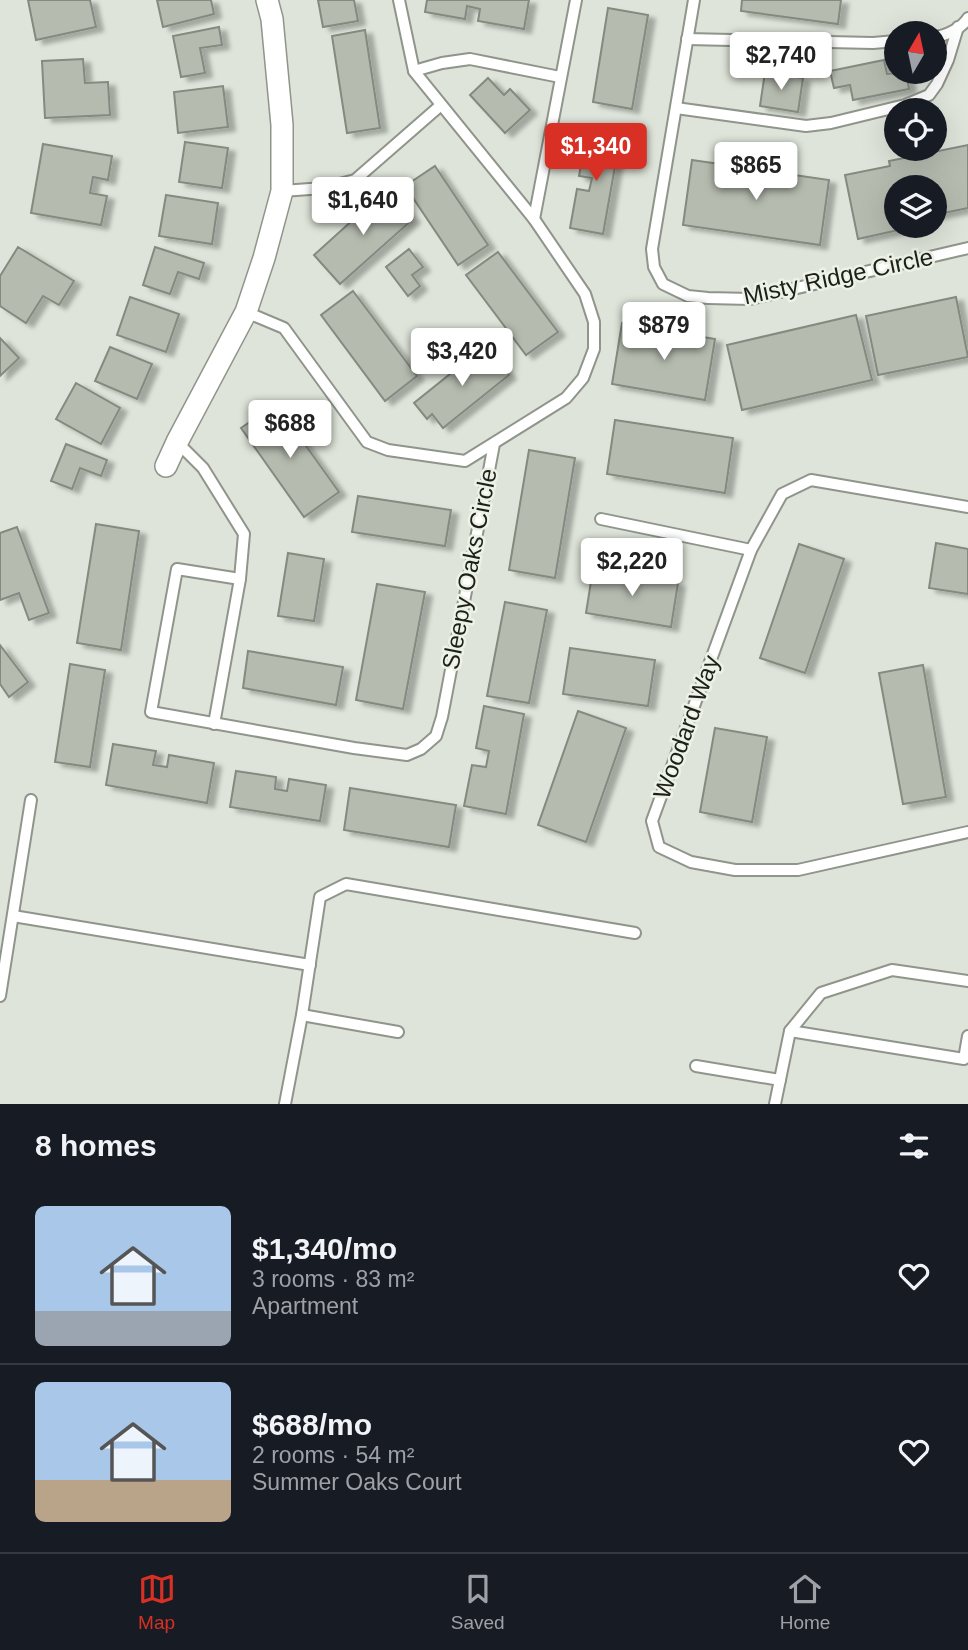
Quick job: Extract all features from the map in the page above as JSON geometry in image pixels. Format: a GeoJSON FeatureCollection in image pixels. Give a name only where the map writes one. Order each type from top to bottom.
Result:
{"type":"FeatureCollection","features":[{"type":"Feature","properties":{"kind":"street"},"geometry":{"type":"LineString","coordinates":[[166,466],[246,312],[282,191],[282,125],[272,19],[267,0]]}},
{"type":"Feature","properties":{"kind":"lane"},"geometry":{"type":"LineString","coordinates":[[399,0],[414,71],[534,219],[585,294],[594,322],[594,349],[583,378],[566,398],[494,444]]}},
{"type":"Feature","properties":{"kind":"lane"},"geometry":{"type":"LineString","coordinates":[[534,219],[576,0]]}},
{"type":"Feature","properties":{"kind":"lane","name":"Misty Ridge Circle"},"geometry":{"type":"LineString","coordinates":[[694,0],[652,250],[654,267],[663,284],[688,296],[750,299],[966,250]]}},
{"type":"Feature","properties":{"kind":"lane"},"geometry":{"type":"LineString","coordinates":[[947,33],[968,18]]}},
{"type":"Feature","properties":{"kind":"lane"},"geometry":{"type":"LineString","coordinates":[[676,108],[806,126],[831,123],[905,105],[929,95],[937,84],[958,27]]}},
{"type":"Feature","properties":{"kind":"lane"},"geometry":{"type":"LineString","coordinates":[[687,39],[884,42]]}},
{"type":"Feature","properties":{"kind":"lane"},"geometry":{"type":"LineString","coordinates":[[414,71],[470,59],[561,77]]}},
{"type":"Feature","properties":{"kind":"lane"},"geometry":{"type":"LineString","coordinates":[[282,191],[324,188],[355,180],[440,105]]}},
{"type":"Feature","properties":{"kind":"lane","name":"Sleepy Oaks Circle"},"geometry":{"type":"LineString","coordinates":[[246,312],[285,328],[367,442],[388,450],[465,461],[494,444]]}},
{"type":"Feature","properties":{"kind":"lane"},"geometry":{"type":"LineString","coordinates":[[177,442],[203,468],[244,534],[240,579],[214,724]]}},
{"type":"Feature","properties":{"kind":"lane","name":"Sleepy Oaks Circle"},"geometry":{"type":"LineString","coordinates":[[240,579],[177,569],[151,712],[354,748],[407,755],[421,749],[436,736],[442,717],[494,444]]}},
{"type":"Feature","properties":{"kind":"lane","name":"Woodard Way"},"geometry":{"type":"LineString","coordinates":[[968,507],[811,481],[782,494],[751,551],[652,821],[659,846],[691,862],[735,870],[798,870],[968,832]]}},
{"type":"Feature","properties":{"kind":"lane"},"geometry":{"type":"LineString","coordinates":[[600,519],[751,551]]}},
{"type":"Feature","properties":{"kind":"lane"},"geometry":{"type":"LineString","coordinates":[[0,996],[31,800]]}},
{"type":"Feature","properties":{"kind":"lane"},"geometry":{"type":"LineString","coordinates":[[285,1104],[303,1015],[320,897],[346,884],[635,933]]}},
{"type":"Feature","properties":{"kind":"lane"},"geometry":{"type":"LineString","coordinates":[[13,916],[310,965]]}},
{"type":"Feature","properties":{"kind":"lane"},"geometry":{"type":"LineString","coordinates":[[775,1104],[790,1031],[821,993],[892,970],[968,981]]}},
{"type":"Feature","properties":{"kind":"lane"},"geometry":{"type":"LineString","coordinates":[[303,1015],[398,1032]]}},
{"type":"Feature","properties":{"kind":"lane"},"geometry":{"type":"LineString","coordinates":[[790,1031],[964,1059],[968,1036]]}},
{"type":"Feature","properties":{"kind":"lane"},"geometry":{"type":"LineString","coordinates":[[696,1066],[780,1080]]}},
{"type":"Feature","properties":{"kind":"building"},"geometry":{"type":"Polygon","coordinates":[[[28,0],[90,0],[96,27],[36,40],[28,0]]]}},
{"type":"Feature","properties":{"kind":"building"},"geometry":{"type":"Polygon","coordinates":[[[157,0],[211,0],[214,14],[163,27],[157,0]]]}},
{"type":"Feature","properties":{"kind":"building"},"geometry":{"type":"Polygon","coordinates":[[[318,0],[354,0],[358,21],[323,27],[318,0]]]}},
{"type":"Feature","properties":{"kind":"building"},"geometry":{"type":"Polygon","coordinates":[[[427,0],[529,0],[524,29],[478,21],[480,9],[467,6],[465,19],[425,12],[427,0]]]}},
{"type":"Feature","properties":{"kind":"building"},"geometry":{"type":"Polygon","coordinates":[[[742,0],[841,0],[838,24],[741,11],[742,0]]]}},
{"type":"Feature","properties":{"kind":"building"},"geometry":{"type":"Polygon","coordinates":[[[608,8],[648,15],[632,109],[593,102],[608,8]]]}},
{"type":"Feature","properties":{"kind":"building"},"geometry":{"type":"Polygon","coordinates":[[[219,27],[222,45],[200,48],[205,73],[181,77],[173,36],[219,27]]]}},
{"type":"Feature","properties":{"kind":"building"},"geometry":{"type":"Polygon","coordinates":[[[365,30],[380,128],[347,133],[332,36],[365,30]]]}},
{"type":"Feature","properties":{"kind":"building"},"geometry":{"type":"Polygon","coordinates":[[[83,59],[85,83],[108,82],[110,115],[45,118],[42,61],[83,59]]]}},
{"type":"Feature","properties":{"kind":"building"},"geometry":{"type":"Polygon","coordinates":[[[884,60],[884,84],[908,84],[909,89],[853,100],[850,85],[834,88],[830,71],[884,60]]]}},
{"type":"Feature","properties":{"kind":"building"},"geometry":{"type":"Polygon","coordinates":[[[765,72],[803,78],[798,112],[760,106],[765,72]]]}},
{"type":"Feature","properties":{"kind":"building"},"geometry":{"type":"Polygon","coordinates":[[[488,78],[504,95],[510,89],[530,110],[505,133],[470,95],[488,78]]]}},
{"type":"Feature","properties":{"kind":"building"},"geometry":{"type":"Polygon","coordinates":[[[223,86],[228,127],[178,133],[174,92],[223,86]]]}},
{"type":"Feature","properties":{"kind":"building"},"geometry":{"type":"Polygon","coordinates":[[[587,132],[620,138],[603,234],[570,228],[577,189],[589,191],[592,178],[579,176],[587,132]]]}},
{"type":"Feature","properties":{"kind":"building"},"geometry":{"type":"Polygon","coordinates":[[[185,142],[228,148],[222,188],[179,182],[185,142]]]}},
{"type":"Feature","properties":{"kind":"building"},"geometry":{"type":"Polygon","coordinates":[[[43,144],[112,156],[108,180],[93,177],[90,193],[107,196],[101,225],[31,213],[43,144]]]}},
{"type":"Feature","properties":{"kind":"building"},"geometry":{"type":"Polygon","coordinates":[[[968,145],[968,208],[947,212],[947,175],[884,175],[884,233],[858,239],[845,175],[890,166],[889,161],[947,161],[947,149],[968,145]]]}},
{"type":"Feature","properties":{"kind":"building"},"geometry":{"type":"Polygon","coordinates":[[[692,160],[829,180],[820,245],[683,225],[692,160]]]}},
{"type":"Feature","properties":{"kind":"building"},"geometry":{"type":"Polygon","coordinates":[[[435,166],[488,245],[458,265],[405,186],[435,166]]]}},
{"type":"Feature","properties":{"kind":"building"},"geometry":{"type":"Polygon","coordinates":[[[386,190],[413,219],[340,284],[314,255],[386,190]]]}},
{"type":"Feature","properties":{"kind":"building"},"geometry":{"type":"Polygon","coordinates":[[[166,195],[218,203],[212,244],[159,236],[166,195]]]}},
{"type":"Feature","properties":{"kind":"building"},"geometry":{"type":"Polygon","coordinates":[[[18,247],[74,281],[59,305],[43,296],[26,323],[0,306],[0,276],[18,247]]]}},
{"type":"Feature","properties":{"kind":"building"},"geometry":{"type":"Polygon","coordinates":[[[155,247],[204,263],[199,279],[178,272],[170,294],[143,285],[155,247]]]}},
{"type":"Feature","properties":{"kind":"building"},"geometry":{"type":"Polygon","coordinates":[[[409,249],[423,267],[412,275],[420,286],[408,296],[386,267],[409,249]]]}},
{"type":"Feature","properties":{"kind":"building"},"geometry":{"type":"Polygon","coordinates":[[[498,252],[558,332],[526,355],[466,275],[498,252]]]}},
{"type":"Feature","properties":{"kind":"building"},"geometry":{"type":"Polygon","coordinates":[[[353,291],[417,376],[385,401],[321,315],[353,291]]]}},
{"type":"Feature","properties":{"kind":"building"},"geometry":{"type":"Polygon","coordinates":[[[130,297],[179,314],[166,352],[117,335],[130,297]]]}},
{"type":"Feature","properties":{"kind":"building"},"geometry":{"type":"Polygon","coordinates":[[[956,297],[968,357],[878,375],[866,316],[956,297]]]}},
{"type":"Feature","properties":{"kind":"building"},"geometry":{"type":"Polygon","coordinates":[[[856,315],[872,380],[742,410],[727,345],[856,315]]]}},
{"type":"Feature","properties":{"kind":"building"},"geometry":{"type":"Polygon","coordinates":[[[622,323],[715,339],[705,400],[612,384],[622,323]]]}},
{"type":"Feature","properties":{"kind":"building"},"geometry":{"type":"Polygon","coordinates":[[[0,338],[19,358],[0,376],[0,338]]]}},
{"type":"Feature","properties":{"kind":"building"},"geometry":{"type":"Polygon","coordinates":[[[485,346],[509,375],[443,428],[432,414],[427,419],[414,403],[485,346]]]}},
{"type":"Feature","properties":{"kind":"building"},"geometry":{"type":"Polygon","coordinates":[[[110,347],[152,364],[137,399],[95,381],[110,347]]]}},
{"type":"Feature","properties":{"kind":"building"},"geometry":{"type":"Polygon","coordinates":[[[76,383],[120,408],[101,444],[56,419],[76,383]]]}},
{"type":"Feature","properties":{"kind":"building"},"geometry":{"type":"Polygon","coordinates":[[[276,404],[339,492],[304,517],[241,428],[276,404]]]}},
{"type":"Feature","properties":{"kind":"building"},"geometry":{"type":"Polygon","coordinates":[[[615,420],[733,438],[725,493],[607,474],[615,420]]]}},
{"type":"Feature","properties":{"kind":"building"},"geometry":{"type":"Polygon","coordinates":[[[66,444],[107,460],[101,476],[80,468],[72,489],[51,481],[66,444]]]}},
{"type":"Feature","properties":{"kind":"building"},"geometry":{"type":"Polygon","coordinates":[[[529,450],[575,458],[555,578],[509,570],[529,450]]]}},
{"type":"Feature","properties":{"kind":"building"},"geometry":{"type":"Polygon","coordinates":[[[358,496],[451,510],[445,546],[352,532],[358,496]]]}},
{"type":"Feature","properties":{"kind":"building"},"geometry":{"type":"Polygon","coordinates":[[[96,524],[139,531],[121,650],[77,643],[96,524]]]}},
{"type":"Feature","properties":{"kind":"building"},"geometry":{"type":"Polygon","coordinates":[[[17,527],[49,613],[29,620],[19,593],[0,600],[0,533],[17,527]]]}},
{"type":"Feature","properties":{"kind":"building"},"geometry":{"type":"Polygon","coordinates":[[[936,543],[968,549],[968,594],[929,588],[936,543]]]}},
{"type":"Feature","properties":{"kind":"building"},"geometry":{"type":"Polygon","coordinates":[[[799,544],[844,559],[805,673],[760,658],[799,544]]]}},
{"type":"Feature","properties":{"kind":"building"},"geometry":{"type":"Polygon","coordinates":[[[288,553],[324,559],[314,621],[278,616],[288,553]]]}},
{"type":"Feature","properties":{"kind":"building"},"geometry":{"type":"Polygon","coordinates":[[[593,569],[678,583],[671,627],[586,613],[593,569]]]}},
{"type":"Feature","properties":{"kind":"building"},"geometry":{"type":"Polygon","coordinates":[[[377,584],[425,592],[403,709],[356,700],[377,584]]]}},
{"type":"Feature","properties":{"kind":"building"},"geometry":{"type":"Polygon","coordinates":[[[505,602],[547,610],[529,703],[487,696],[505,602]]]}},
{"type":"Feature","properties":{"kind":"building"},"geometry":{"type":"Polygon","coordinates":[[[0,645],[28,682],[9,697],[0,684],[0,645]]]}},
{"type":"Feature","properties":{"kind":"building"},"geometry":{"type":"Polygon","coordinates":[[[570,648],[655,660],[648,706],[563,694],[570,648]]]}},
{"type":"Feature","properties":{"kind":"building"},"geometry":{"type":"Polygon","coordinates":[[[248,651],[343,667],[336,705],[243,688],[248,651]]]}},
{"type":"Feature","properties":{"kind":"building"},"geometry":{"type":"Polygon","coordinates":[[[70,664],[105,670],[90,767],[55,762],[70,664]]]}},
{"type":"Feature","properties":{"kind":"building"},"geometry":{"type":"Polygon","coordinates":[[[923,665],[946,797],[903,804],[879,673],[923,665]]]}},
{"type":"Feature","properties":{"kind":"building"},"geometry":{"type":"Polygon","coordinates":[[[484,706],[524,714],[506,814],[464,806],[472,765],[486,767],[489,751],[476,748],[484,706]]]}},
{"type":"Feature","properties":{"kind":"building"},"geometry":{"type":"Polygon","coordinates":[[[578,711],[626,728],[586,842],[538,825],[578,711]]]}},
{"type":"Feature","properties":{"kind":"building"},"geometry":{"type":"Polygon","coordinates":[[[715,728],[767,737],[752,822],[700,812],[715,728]]]}},
{"type":"Feature","properties":{"kind":"building"},"geometry":{"type":"Polygon","coordinates":[[[113,744],[156,751],[153,765],[167,767],[169,755],[214,763],[207,803],[106,785],[113,744]]]}},
{"type":"Feature","properties":{"kind":"building"},"geometry":{"type":"Polygon","coordinates":[[[236,771],[276,777],[275,789],[287,791],[289,779],[326,785],[320,821],[230,807],[236,771]]]}},
{"type":"Feature","properties":{"kind":"building"},"geometry":{"type":"Polygon","coordinates":[[[350,788],[456,805],[449,847],[344,830],[350,788]]]}}]}
